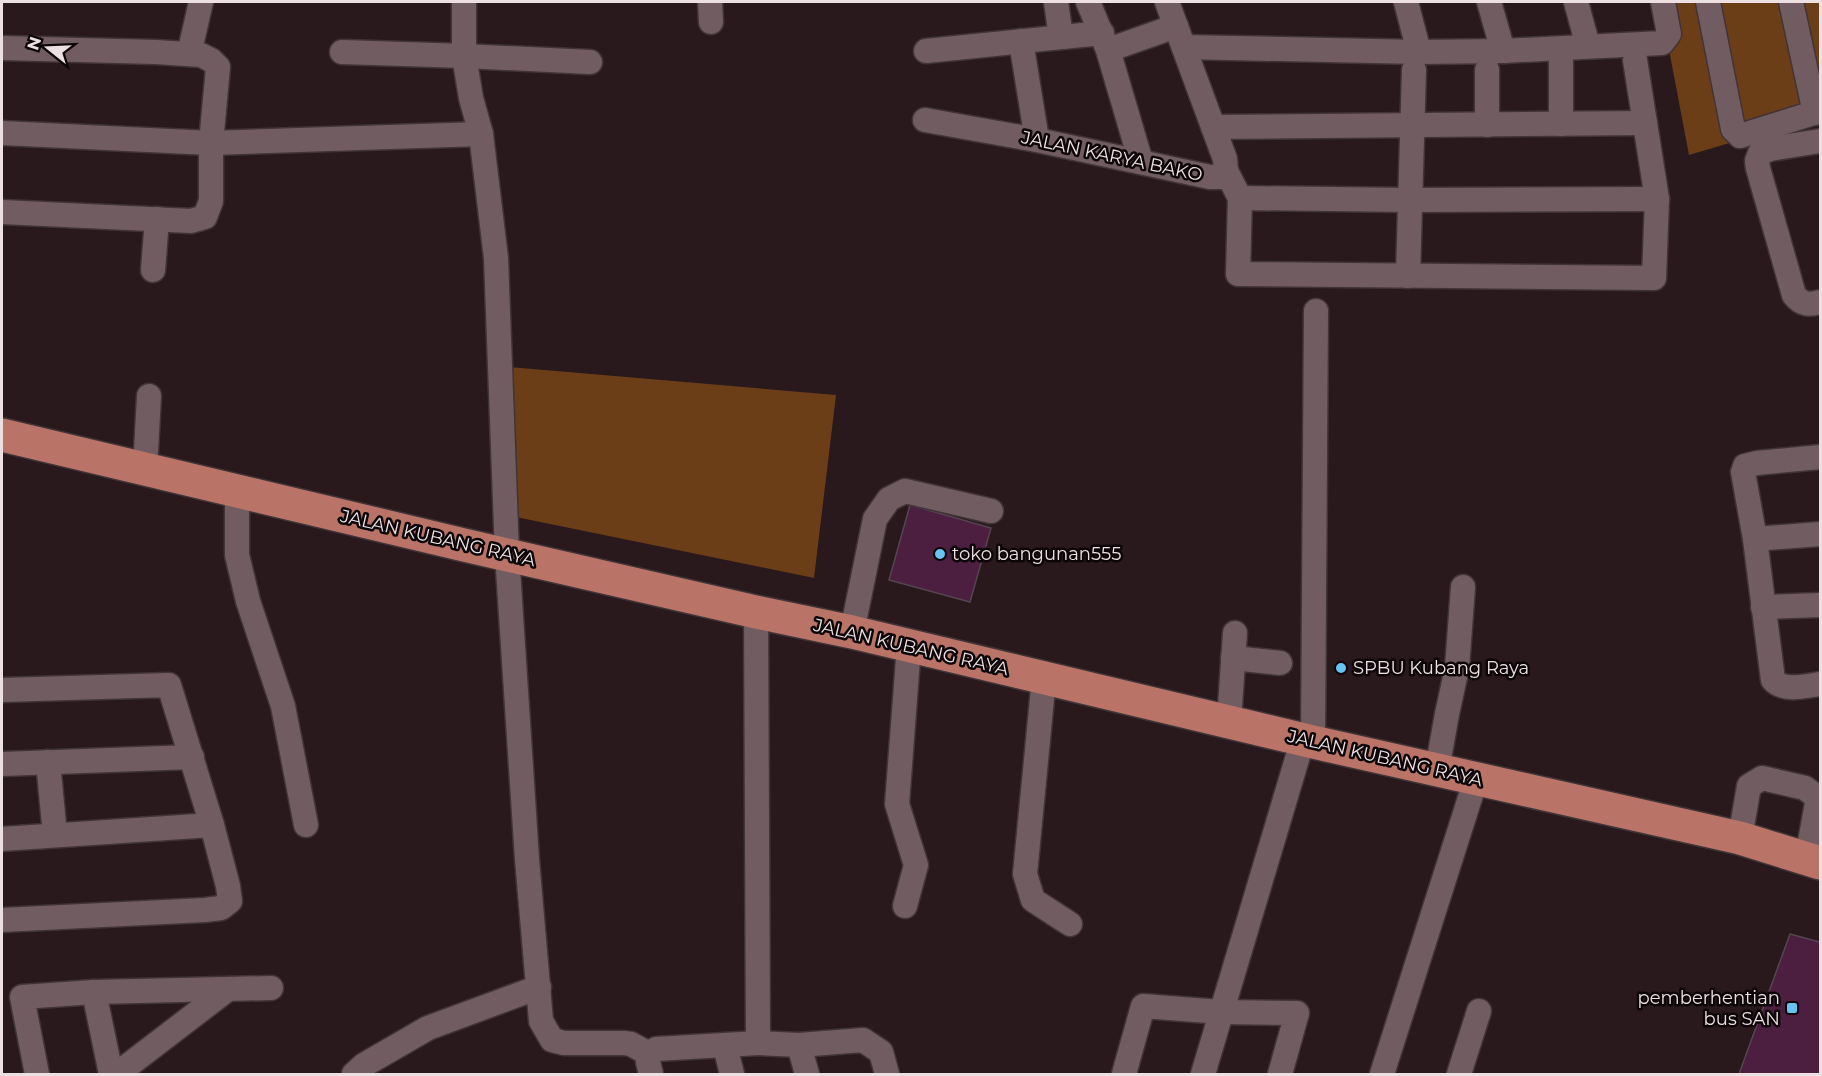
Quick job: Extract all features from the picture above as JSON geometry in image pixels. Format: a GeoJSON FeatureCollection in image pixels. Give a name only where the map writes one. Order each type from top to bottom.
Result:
{"type":"FeatureCollection","features":[{"type":"Feature","properties":{"kind":"highway","name":"JALAN KUBANG RAYA"},"geometry":{"type":"LineString","coordinates":[[2,435],[756,612],[852,632],[1437,771],[1740,838],[1814,860]]}},
{"type":"Feature","properties":{"kind":"street"},"geometry":{"type":"LineString","coordinates":[[189,54],[201,2]]}},
{"type":"Feature","properties":{"kind":"street"},"geometry":{"type":"LineString","coordinates":[[464,2],[464,56],[471,98],[481,134],[496,258],[507,554],[527,859],[542,1021],[552,1040],[564,1043],[631,1044],[650,1064],[656,1049],[758,1043],[799,1045],[863,1040],[881,1052],[887,1074]]}},
{"type":"Feature","properties":{"kind":"street"},"geometry":{"type":"LineString","coordinates":[[1056,2],[1061,37]]}},
{"type":"Feature","properties":{"kind":"street"},"geometry":{"type":"LineString","coordinates":[[1088,2],[1105,42],[1141,162]]}},
{"type":"Feature","properties":{"kind":"street","name":"JALAN KARYA BAKO"},"geometry":{"type":"LineString","coordinates":[[925,120],[1037,140],[1210,177],[1222,177],[1226,171],[1225,159],[1167,2]]}},
{"type":"Feature","properties":{"kind":"street"},"geometry":{"type":"LineString","coordinates":[[1406,2],[1417,61],[1408,276]]}},
{"type":"Feature","properties":{"kind":"street"},"geometry":{"type":"LineString","coordinates":[[1489,2],[1503,51]]}},
{"type":"Feature","properties":{"kind":"street"},"geometry":{"type":"LineString","coordinates":[[1576,2],[1587,46]]}},
{"type":"Feature","properties":{"kind":"street"},"geometry":{"type":"LineString","coordinates":[[926,51],[1061,37],[1105,42],[1180,36],[1417,61],[1503,51],[1662,44],[1669,34],[1663,2]]}},
{"type":"Feature","properties":{"kind":"street"},"geometry":{"type":"LineString","coordinates":[[1708,2],[1733,129],[1740,136],[1818,112],[1791,2]]}},
{"type":"Feature","properties":{"kind":"street"},"geometry":{"type":"LineString","coordinates":[[1021,41],[1037,140]]}},
{"type":"Feature","properties":{"kind":"street"},"geometry":{"type":"LineString","coordinates":[[2,48],[189,54],[212,60],[218,68],[212,143],[211,201],[205,217],[191,221],[2,212]]}},
{"type":"Feature","properties":{"kind":"street"},"geometry":{"type":"LineString","coordinates":[[342,52],[590,62]]}},
{"type":"Feature","properties":{"kind":"street"},"geometry":{"type":"LineString","coordinates":[[1226,171],[1240,198],[1238,274],[1654,278],[1658,199],[1635,60]]}},
{"type":"Feature","properties":{"kind":"street"},"geometry":{"type":"LineString","coordinates":[[1561,62],[1561,124]]}},
{"type":"Feature","properties":{"kind":"street"},"geometry":{"type":"LineString","coordinates":[[1487,70],[1487,124]]}},
{"type":"Feature","properties":{"kind":"street"},"geometry":{"type":"LineString","coordinates":[[1213,127],[1645,123]]}},
{"type":"Feature","properties":{"kind":"street"},"geometry":{"type":"LineString","coordinates":[[2,133],[212,143],[481,134]]}},
{"type":"Feature","properties":{"kind":"street"},"geometry":{"type":"LineString","coordinates":[[1821,141],[1770,149],[1760,153],[1757,161],[1794,295],[1804,304],[1821,302]]}},
{"type":"Feature","properties":{"kind":"street"},"geometry":{"type":"LineString","coordinates":[[1240,198],[1658,199]]}},
{"type":"Feature","properties":{"kind":"street"},"geometry":{"type":"LineString","coordinates":[[153,270],[157,219]]}},
{"type":"Feature","properties":{"kind":"street"},"geometry":{"type":"LineString","coordinates":[[1203,1074],[1308,741],[1316,311]]}},
{"type":"Feature","properties":{"kind":"street"},"geometry":{"type":"LineString","coordinates":[[145,469],[149,396]]}},
{"type":"Feature","properties":{"kind":"street"},"geometry":{"type":"LineString","coordinates":[[1821,457],[1757,463],[1745,466],[1743,472],[1755,539],[1773,681],[1777,685],[1795,687],[1821,684]]}},
{"type":"Feature","properties":{"kind":"street"},"geometry":{"type":"LineString","coordinates":[[237,490],[237,555],[248,601],[283,706],[306,825]]}},
{"type":"Feature","properties":{"kind":"street"},"geometry":{"type":"LineString","coordinates":[[852,632],[875,519],[889,499],[905,491],[990,511]]}},
{"type":"Feature","properties":{"kind":"street"},"geometry":{"type":"LineString","coordinates":[[1755,539],[1821,534]]}},
{"type":"Feature","properties":{"kind":"street"},"geometry":{"type":"LineString","coordinates":[[1437,771],[1457,668],[1463,587]]}},
{"type":"Feature","properties":{"kind":"street"},"geometry":{"type":"LineString","coordinates":[[1763,607],[1821,605]]}},
{"type":"Feature","properties":{"kind":"street"},"geometry":{"type":"LineString","coordinates":[[756,612],[758,1043]]}},
{"type":"Feature","properties":{"kind":"street"},"geometry":{"type":"LineString","coordinates":[[1229,721],[1235,633]]}},
{"type":"Feature","properties":{"kind":"street"},"geometry":{"type":"LineString","coordinates":[[905,906],[916,865],[897,804],[909,646]]}},
{"type":"Feature","properties":{"kind":"street"},"geometry":{"type":"LineString","coordinates":[[1233,658],[1280,663]]}},
{"type":"Feature","properties":{"kind":"street"},"geometry":{"type":"LineString","coordinates":[[1044,678],[1025,874],[1033,900],[1070,924]]}},
{"type":"Feature","properties":{"kind":"street"},"geometry":{"type":"LineString","coordinates":[[2,690],[169,685],[212,825],[230,901],[221,908],[206,910],[2,920]]}},
{"type":"Feature","properties":{"kind":"street"},"geometry":{"type":"LineString","coordinates":[[2,764],[192,757]]}},
{"type":"Feature","properties":{"kind":"street"},"geometry":{"type":"LineString","coordinates":[[48,762],[54,835]]}},
{"type":"Feature","properties":{"kind":"street"},"geometry":{"type":"LineString","coordinates":[[1740,838],[1749,786],[1762,778],[1805,788],[1818,798],[1814,860]]}},
{"type":"Feature","properties":{"kind":"street"},"geometry":{"type":"LineString","coordinates":[[1382,1074],[1476,779]]}},
{"type":"Feature","properties":{"kind":"street"},"geometry":{"type":"LineString","coordinates":[[2,839],[212,825]]}},
{"type":"Feature","properties":{"kind":"street"},"geometry":{"type":"LineString","coordinates":[[354,1074],[364,1065],[428,1028],[539,987]]}},
{"type":"Feature","properties":{"kind":"street"},"geometry":{"type":"LineString","coordinates":[[37,1074],[22,997],[93,992],[271,988]]}},
{"type":"Feature","properties":{"kind":"street"},"geometry":{"type":"LineString","coordinates":[[117,1074],[228,989]]}},
{"type":"Feature","properties":{"kind":"street"},"geometry":{"type":"LineString","coordinates":[[93,992],[111,1074]]}},
{"type":"Feature","properties":{"kind":"street"},"geometry":{"type":"LineString","coordinates":[[1124,1074],[1143,1006],[1297,1013],[1280,1074]]}},
{"type":"Feature","properties":{"kind":"street"},"geometry":{"type":"LineString","coordinates":[[1459,1074],[1479,1011]]}},
{"type":"Feature","properties":{"kind":"street"},"geometry":{"type":"LineString","coordinates":[[799,1045],[807,1074]]}},
{"type":"Feature","properties":{"kind":"street"},"geometry":{"type":"LineString","coordinates":[[725,1046],[732,1074]]}},
{"type":"Feature","properties":{"kind":"shaded area"},"geometry":{"type":"Polygon","coordinates":[[[1660,2],[1820,2],[1820,116],[1689,155],[1660,2]]]}},
{"type":"Feature","properties":{"kind":"shaded area"},"geometry":{"type":"Polygon","coordinates":[[[509,367],[836,395],[814,578],[511,516],[509,367]]]}},
{"type":"Feature","properties":{"kind":"building","name":"toko bangunan555"},"geometry":{"type":"Polygon","coordinates":[[[910,505],[991,528],[970,602],[889,580],[910,505]]]}},
{"type":"Feature","properties":{"kind":"building","name":"pemberhentian bus SAN"},"geometry":{"type":"Polygon","coordinates":[[[1790,934],[1820,942],[1820,1074],[1739,1074],[1790,934]]]}},
{"type":"Feature","properties":{"kind":"place","name":"toko bangunan555"},"geometry":{"type":"Point","coordinates":[940,554]}},
{"type":"Feature","properties":{"kind":"place","name":"SPBU Kubang Raya"},"geometry":{"type":"Point","coordinates":[1341,668]}},
{"type":"Feature","properties":{"kind":"place","name":"pemberhentian bus SAN"},"geometry":{"type":"Point","coordinates":[1792,1008]}}]}
